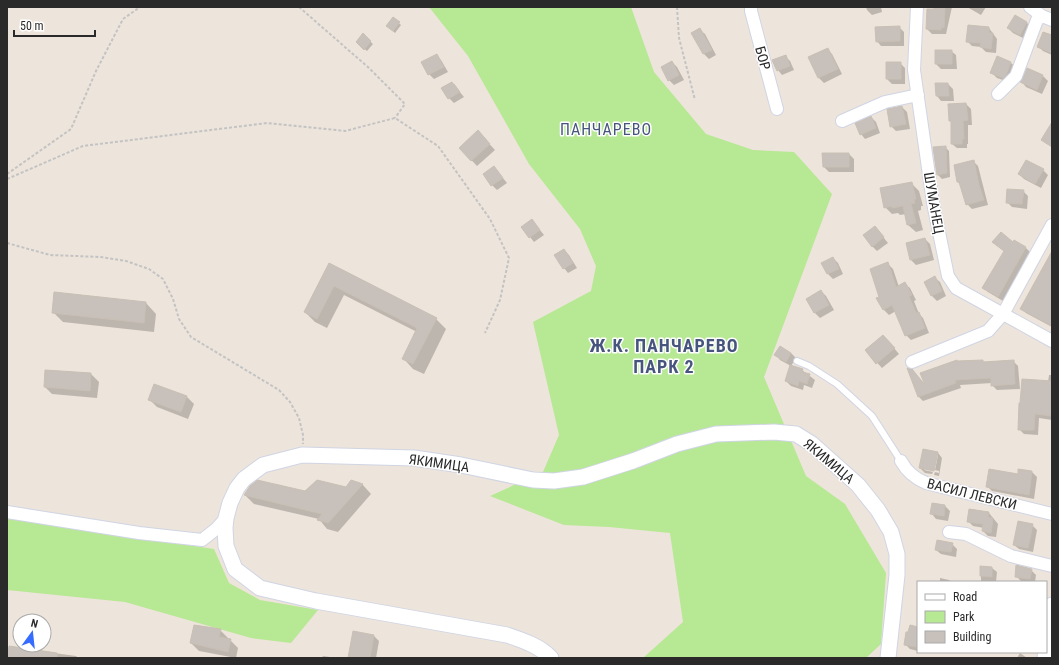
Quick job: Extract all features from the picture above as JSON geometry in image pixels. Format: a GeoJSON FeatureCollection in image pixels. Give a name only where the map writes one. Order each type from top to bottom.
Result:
{"type":"FeatureCollection","features":[{"type":"Feature","properties":{"kind":"street","name":"БОР"},"geometry":{"type":"LineString","coordinates":[[751,7],[777,109]]}},
{"type":"Feature","properties":{"kind":"street","name":"ШУМАНЕЦ"},"geometry":{"type":"LineString","coordinates":[[917,7],[914,70],[933,203],[948,276],[956,288],[1052,341]]}},
{"type":"Feature","properties":{"kind":"street"},"geometry":{"type":"LineString","coordinates":[[1030,7],[1047,18]]}},
{"type":"Feature","properties":{"kind":"street"},"geometry":{"type":"LineString","coordinates":[[998,94],[1016,76],[1037,20],[1047,18]]}},
{"type":"Feature","properties":{"kind":"street"},"geometry":{"type":"LineString","coordinates":[[842,121],[885,102],[918,95]]}},
{"type":"Feature","properties":{"kind":"street"},"geometry":{"type":"LineString","coordinates":[[912,362],[988,331],[1003,314],[1052,225]]}},
{"type":"Feature","properties":{"kind":"street","name":"ЯКИМИЦА"},"geometry":{"type":"LineString","coordinates":[[551,658],[526,641],[507,635],[316,601],[260,588],[235,569],[226,546],[226,518],[230,503],[237,488],[244,479],[263,465],[302,455],[414,458],[461,465],[533,480],[554,481],[583,476],[633,461],[677,444],[716,434],[774,432],[796,434],[812,444],[858,486],[878,510],[891,532],[897,554],[897,575],[888,658]]}},
{"type":"Feature","properties":{"kind":"street","name":"ВАСИЛ ЛЕВСКИ"},"geometry":{"type":"LineString","coordinates":[[901,461],[906,471],[926,483],[1052,514]]}},
{"type":"Feature","properties":{"kind":"street"},"geometry":{"type":"LineString","coordinates":[[7,512],[139,533],[202,540],[216,529],[226,518]]}},
{"type":"Feature","properties":{"kind":"street"},"geometry":{"type":"LineString","coordinates":[[949,532],[966,534],[1010,556],[1052,566]]}},
{"type":"Feature","properties":{"kind":"street"},"geometry":{"type":"LineString","coordinates":[[1047,643],[1052,605]]}},
{"type":"Feature","properties":{"kind":"lane"},"geometry":{"type":"LineString","coordinates":[[797,362],[809,366],[837,384],[872,416],[901,461]]}},
{"type":"Feature","properties":{"kind":"path"},"geometry":{"type":"LineString","coordinates":[[7,174],[71,129],[96,71],[122,19],[140,7]]}},
{"type":"Feature","properties":{"kind":"path"},"geometry":{"type":"LineString","coordinates":[[7,179],[83,146],[267,123],[345,131],[395,118],[405,104],[369,68],[299,7]]}},
{"type":"Feature","properties":{"kind":"path"},"geometry":{"type":"LineString","coordinates":[[677,7],[679,38],[695,100]]}},
{"type":"Feature","properties":{"kind":"path"},"geometry":{"type":"LineString","coordinates":[[395,118],[438,146],[490,220],[509,258],[500,300],[485,333]]}},
{"type":"Feature","properties":{"kind":"path"},"geometry":{"type":"LineString","coordinates":[[7,243],[50,255],[100,257],[126,261],[148,269],[163,280],[174,299],[179,319],[191,337],[279,390],[290,402],[299,418],[303,435],[302,455]]}},
{"type":"Feature","properties":{"kind":"green space"},"geometry":{"type":"Polygon","coordinates":[[[429,7],[631,7],[654,72],[706,134],[753,150],[794,152],[832,194],[764,377],[806,476],[845,504],[886,573],[881,644],[866,658],[643,658],[683,622],[670,533],[609,527],[564,525],[490,496],[543,472],[559,435],[533,322],[591,291],[596,266],[580,229],[529,164],[468,56],[429,7]]]}},
{"type":"Feature","properties":{"kind":"green space"},"geometry":{"type":"Polygon","coordinates":[[[7,518],[214,549],[229,583],[260,600],[318,610],[291,643],[251,638],[125,602],[7,590],[7,518]]]}},
{"type":"Feature","properties":{"kind":"building"},"geometry":{"type":"Polygon","coordinates":[[[945,8],[944,28],[941,27],[941,30],[926,29],[927,9],[945,8]]]}},
{"type":"Feature","properties":{"kind":"building"},"geometry":{"type":"Polygon","coordinates":[[[1015,15],[1027,22],[1020,35],[1007,28],[1015,15]]]}},
{"type":"Feature","properties":{"kind":"building"},"geometry":{"type":"Polygon","coordinates":[[[393,17],[400,22],[393,31],[386,26],[393,17]]]}},
{"type":"Feature","properties":{"kind":"building"},"geometry":{"type":"Polygon","coordinates":[[[968,25],[989,27],[989,33],[993,33],[991,49],[980,47],[981,43],[966,42],[968,25]]]}},
{"type":"Feature","properties":{"kind":"building"},"geometry":{"type":"Polygon","coordinates":[[[900,26],[900,41],[876,42],[875,27],[900,26]]]}},
{"type":"Feature","properties":{"kind":"building"},"geometry":{"type":"Polygon","coordinates":[[[700,28],[712,50],[703,54],[691,33],[700,28]]]}},
{"type":"Feature","properties":{"kind":"building"},"geometry":{"type":"Polygon","coordinates":[[[1043,32],[1052,35],[1052,53],[1037,47],[1043,32]]]}},
{"type":"Feature","properties":{"kind":"building"},"geometry":{"type":"Polygon","coordinates":[[[363,33],[371,41],[364,50],[356,42],[363,33]]]}},
{"type":"Feature","properties":{"kind":"building"},"geometry":{"type":"Polygon","coordinates":[[[828,48],[838,69],[818,78],[808,57],[828,48]]]}},
{"type":"Feature","properties":{"kind":"building"},"geometry":{"type":"Polygon","coordinates":[[[935,50],[952,50],[952,64],[935,64],[935,50]]]}},
{"type":"Feature","properties":{"kind":"building"},"geometry":{"type":"Polygon","coordinates":[[[437,54],[444,67],[428,75],[421,62],[437,54]]]}},
{"type":"Feature","properties":{"kind":"building"},"geometry":{"type":"Polygon","coordinates":[[[786,55],[790,66],[777,71],[772,60],[786,55]]]}},
{"type":"Feature","properties":{"kind":"building"},"geometry":{"type":"Polygon","coordinates":[[[997,56],[1011,62],[1006,75],[1003,78],[990,73],[997,56]]]}},
{"type":"Feature","properties":{"kind":"building"},"geometry":{"type":"Polygon","coordinates":[[[672,61],[679,75],[668,81],[661,67],[672,61]]]}},
{"type":"Feature","properties":{"kind":"building"},"geometry":{"type":"Polygon","coordinates":[[[886,62],[901,62],[901,79],[886,79],[886,62]]]}},
{"type":"Feature","properties":{"kind":"building"},"geometry":{"type":"Polygon","coordinates":[[[1027,68],[1043,75],[1037,90],[1020,82],[1027,68]]]}},
{"type":"Feature","properties":{"kind":"building"},"geometry":{"type":"Polygon","coordinates":[[[452,82],[460,92],[448,99],[441,88],[452,82]]]}},
{"type":"Feature","properties":{"kind":"building"},"geometry":{"type":"Polygon","coordinates":[[[935,83],[948,83],[949,96],[936,96],[935,83]]]}},
{"type":"Feature","properties":{"kind":"building"},"geometry":{"type":"Polygon","coordinates":[[[966,103],[968,120],[963,121],[964,139],[962,139],[962,144],[951,144],[951,121],[949,121],[948,104],[966,103]]]}},
{"type":"Feature","properties":{"kind":"building"},"geometry":{"type":"Polygon","coordinates":[[[902,106],[906,124],[890,127],[887,109],[902,106]]]}},
{"type":"Feature","properties":{"kind":"building"},"geometry":{"type":"Polygon","coordinates":[[[871,116],[876,128],[860,135],[855,123],[871,116]]]}},
{"type":"Feature","properties":{"kind":"building"},"geometry":{"type":"Polygon","coordinates":[[[1052,122],[1052,147],[1041,140],[1052,122]]]}},
{"type":"Feature","properties":{"kind":"building"},"geometry":{"type":"Polygon","coordinates":[[[478,130],[490,144],[471,161],[459,148],[478,130]]]}},
{"type":"Feature","properties":{"kind":"building"},"geometry":{"type":"Polygon","coordinates":[[[946,146],[947,173],[937,175],[933,147],[946,146]]]}},
{"type":"Feature","properties":{"kind":"building"},"geometry":{"type":"Polygon","coordinates":[[[822,153],[849,153],[849,167],[823,167],[822,153]]]}},
{"type":"Feature","properties":{"kind":"building"},"geometry":{"type":"Polygon","coordinates":[[[974,160],[979,185],[984,200],[966,205],[959,182],[957,182],[954,165],[974,160]]]}},
{"type":"Feature","properties":{"kind":"building"},"geometry":{"type":"Polygon","coordinates":[[[1026,160],[1044,169],[1035,184],[1018,174],[1026,160]]]}},
{"type":"Feature","properties":{"kind":"building"},"geometry":{"type":"Polygon","coordinates":[[[494,166],[503,178],[491,186],[483,174],[494,166]]]}},
{"type":"Feature","properties":{"kind":"building"},"geometry":{"type":"Polygon","coordinates":[[[912,182],[916,199],[914,199],[915,203],[911,204],[916,223],[907,225],[903,206],[884,208],[880,188],[912,182]]]}},
{"type":"Feature","properties":{"kind":"building"},"geometry":{"type":"Polygon","coordinates":[[[1007,189],[1024,190],[1022,204],[1006,203],[1007,189]]]}},
{"type":"Feature","properties":{"kind":"building"},"geometry":{"type":"Polygon","coordinates":[[[532,219],[540,230],[529,238],[521,227],[532,219]]]}},
{"type":"Feature","properties":{"kind":"building"},"geometry":{"type":"Polygon","coordinates":[[[875,226],[884,237],[872,247],[863,235],[875,226]]]}},
{"type":"Feature","properties":{"kind":"building"},"geometry":{"type":"Polygon","coordinates":[[[1001,232],[1013,242],[1014,240],[1026,247],[998,297],[982,288],[1004,251],[992,242],[1001,232]]]}},
{"type":"Feature","properties":{"kind":"building"},"geometry":{"type":"Polygon","coordinates":[[[925,238],[930,255],[910,260],[906,243],[925,238]]]}},
{"type":"Feature","properties":{"kind":"building"},"geometry":{"type":"Polygon","coordinates":[[[564,249],[573,263],[563,269],[554,255],[564,249]]]}},
{"type":"Feature","properties":{"kind":"building"},"geometry":{"type":"Polygon","coordinates":[[[1052,251],[1052,326],[1020,309],[1052,251]]]}},
{"type":"Feature","properties":{"kind":"building"},"geometry":{"type":"Polygon","coordinates":[[[833,257],[839,269],[827,274],[821,263],[833,257]]]}},
{"type":"Feature","properties":{"kind":"building"},"geometry":{"type":"Polygon","coordinates":[[[888,262],[896,287],[905,282],[912,295],[909,296],[916,313],[919,312],[925,328],[905,336],[892,305],[883,310],[876,298],[879,297],[870,269],[888,262]]]}},
{"type":"Feature","properties":{"kind":"building"},"geometry":{"type":"Polygon","coordinates":[[[329,263],[437,318],[413,364],[402,359],[417,328],[334,286],[317,319],[304,312],[329,263]]]}},
{"type":"Feature","properties":{"kind":"building"},"geometry":{"type":"Polygon","coordinates":[[[935,276],[942,291],[931,296],[924,282],[935,276]]]}},
{"type":"Feature","properties":{"kind":"building"},"geometry":{"type":"Polygon","coordinates":[[[821,290],[829,305],[814,313],[806,299],[821,290]]]}},
{"type":"Feature","properties":{"kind":"building"},"geometry":{"type":"Polygon","coordinates":[[[54,292],[146,302],[144,323],[52,313],[54,292]]]}},
{"type":"Feature","properties":{"kind":"building"},"geometry":{"type":"Polygon","coordinates":[[[883,335],[895,348],[876,364],[865,350],[883,335]]]}},
{"type":"Feature","properties":{"kind":"building"},"geometry":{"type":"Polygon","coordinates":[[[780,346],[791,353],[786,362],[774,355],[780,346]]]}},
{"type":"Feature","properties":{"kind":"building"},"geometry":{"type":"Polygon","coordinates":[[[957,360],[983,360],[983,362],[1014,360],[1015,384],[991,386],[991,378],[955,380],[956,383],[918,397],[907,368],[912,369],[925,385],[920,373],[957,360]]]}},
{"type":"Feature","properties":{"kind":"building"},"geometry":{"type":"Polygon","coordinates":[[[790,365],[803,369],[802,372],[810,374],[807,384],[799,381],[798,386],[785,381],[790,365]]]}},
{"type":"Feature","properties":{"kind":"building"},"geometry":{"type":"Polygon","coordinates":[[[45,370],[91,373],[90,391],[44,387],[45,370]]]}},
{"type":"Feature","properties":{"kind":"building"},"geometry":{"type":"Polygon","coordinates":[[[1022,379],[1052,381],[1052,416],[1035,414],[1034,430],[1018,430],[1022,379]]]}},
{"type":"Feature","properties":{"kind":"building"},"geometry":{"type":"Polygon","coordinates":[[[154,384],[187,396],[181,412],[148,400],[154,384]]]}},
{"type":"Feature","properties":{"kind":"building"},"geometry":{"type":"Polygon","coordinates":[[[923,449],[938,452],[934,471],[919,468],[923,449]]]}},
{"type":"Feature","properties":{"kind":"building"},"geometry":{"type":"Polygon","coordinates":[[[989,469],[1018,474],[1018,469],[1032,471],[1029,495],[986,487],[989,469]]]}},
{"type":"Feature","properties":{"kind":"building"},"geometry":{"type":"Polygon","coordinates":[[[257,480],[305,491],[317,480],[346,487],[351,480],[363,484],[328,523],[317,520],[322,514],[244,495],[250,486],[257,480]]]}},
{"type":"Feature","properties":{"kind":"building"},"geometry":{"type":"Polygon","coordinates":[[[932,503],[945,505],[944,516],[930,514],[932,503]]]}},
{"type":"Feature","properties":{"kind":"building"},"geometry":{"type":"Polygon","coordinates":[[[969,509],[989,512],[988,517],[993,518],[991,533],[982,531],[983,524],[967,522],[969,509]]]}},
{"type":"Feature","properties":{"kind":"building"},"geometry":{"type":"Polygon","coordinates":[[[1018,521],[1033,524],[1028,548],[1013,545],[1018,521]]]}},
{"type":"Feature","properties":{"kind":"building"},"geometry":{"type":"Polygon","coordinates":[[[937,540],[953,543],[951,552],[935,550],[937,540]]]}},
{"type":"Feature","properties":{"kind":"building"},"geometry":{"type":"Polygon","coordinates":[[[1016,565],[1032,569],[1030,579],[1015,577],[1016,565]]]}},
{"type":"Feature","properties":{"kind":"building"},"geometry":{"type":"Polygon","coordinates":[[[980,566],[992,567],[992,577],[980,576],[980,566]]]}},
{"type":"Feature","properties":{"kind":"building"},"geometry":{"type":"Polygon","coordinates":[[[194,625],[221,629],[219,637],[231,639],[228,652],[190,643],[194,625]]]}},
{"type":"Feature","properties":{"kind":"building"},"geometry":{"type":"Polygon","coordinates":[[[910,625],[917,627],[917,647],[904,645],[906,632],[908,632],[910,625]]]}},
{"type":"Feature","properties":{"kind":"building"},"geometry":{"type":"Polygon","coordinates":[[[353,631],[374,635],[370,658],[348,658],[353,631]]]}},
{"type":"Feature","properties":{"kind":"building"},"geometry":{"type":"Polygon","coordinates":[[[9,646],[12,646],[12,653],[57,653],[57,658],[7,658],[9,646]]]}},
{"type":"Feature","properties":{"kind":"district","name":"ПАНЧАРЕВО"},"geometry":{"type":"Point","coordinates":[606,129]}},
{"type":"Feature","properties":{"kind":"district","name":"Ж.К. ПАНЧАРЕВО ПАРК 2"},"geometry":{"type":"Point","coordinates":[664,356]}}]}
